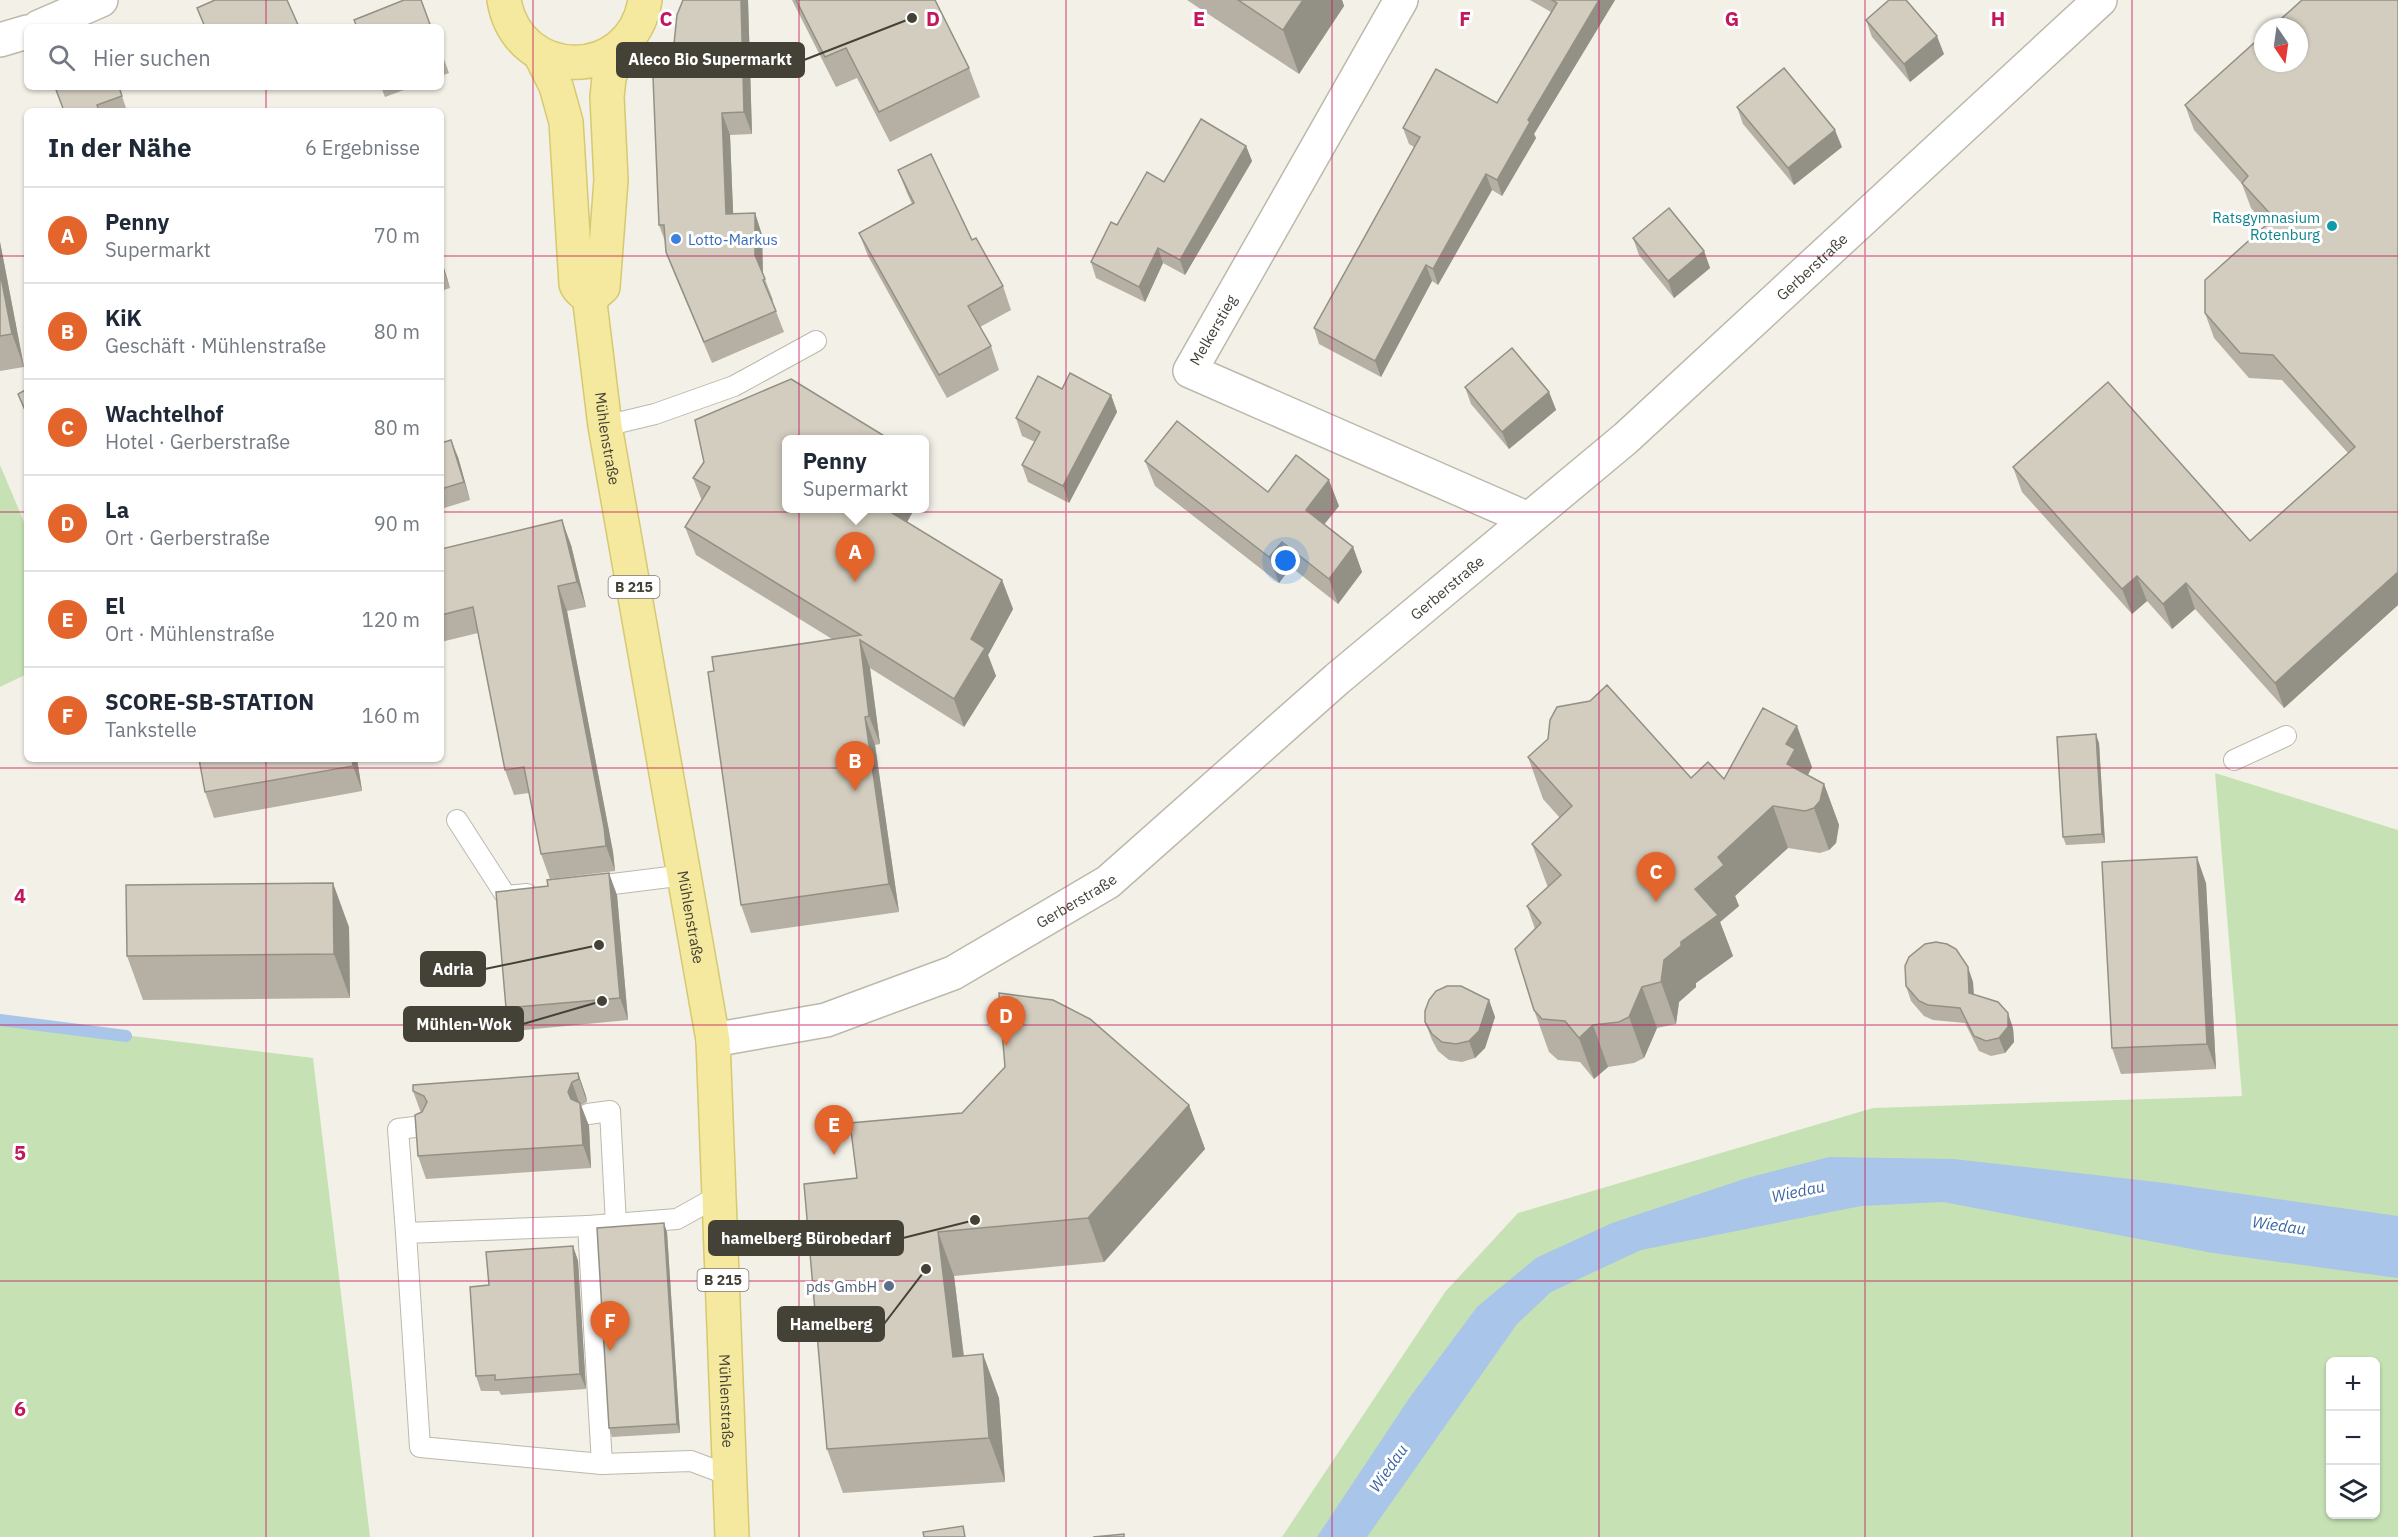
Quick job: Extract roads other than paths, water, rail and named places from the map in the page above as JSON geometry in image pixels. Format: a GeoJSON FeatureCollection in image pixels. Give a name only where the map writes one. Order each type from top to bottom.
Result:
{"type":"FeatureCollection","features":[{"type":"Feature","properties":{"kind":"main road"},"geometry":{"type":"LineString","coordinates":[[504,0],[506,10],[517,33],[525,43],[540,54],[564,62],[582,63],[606,56],[626,41]]}},
{"type":"Feature","properties":{"kind":"main road"},"geometry":{"type":"LineString","coordinates":[[590,303],[594,295],[603,287],[610,224],[608,88],[611,68],[639,21],[645,0]]}},
{"type":"Feature","properties":{"kind":"main road","name":"Mühlenstraße"},"geometry":{"type":"LineString","coordinates":[[540,54],[556,86],[566,122],[576,284],[579,290],[588,297],[590,303],[606,426],[713,1040],[732,1537]]}},
{"type":"Feature","properties":{"kind":"street"},"geometry":{"type":"LineString","coordinates":[[46,24],[101,0]]}},
{"type":"Feature","properties":{"kind":"street","name":"Melkerstieg"},"geometry":{"type":"LineString","coordinates":[[1401,0],[1190,371],[1528,519]]}},
{"type":"Feature","properties":{"kind":"street","name":"Gerberstraße"},"geometry":{"type":"LineString","coordinates":[[713,1040],[826,1020],[953,973],[1108,882],[1337,679],[1626,438],[2100,0]]}},
{"type":"Feature","properties":{"kind":"street"},"geometry":{"type":"LineString","coordinates":[[0,40],[24,33]]}},
{"type":"Feature","properties":{"kind":"lane"},"geometry":{"type":"LineString","coordinates":[[606,426],[655,414],[734,386],[816,341]]}},
{"type":"Feature","properties":{"kind":"lane"},"geometry":{"type":"LineString","coordinates":[[2234,760],[2286,736]]}},
{"type":"Feature","properties":{"kind":"lane"},"geometry":{"type":"LineString","coordinates":[[457,820],[506,896],[540,892]]}},
{"type":"Feature","properties":{"kind":"lane"},"geometry":{"type":"LineString","coordinates":[[574,888],[685,875]]}},
{"type":"Feature","properties":{"kind":"lane"},"geometry":{"type":"LineString","coordinates":[[588,1114],[610,1111],[616,1224]]}},
{"type":"Feature","properties":{"kind":"lane"},"geometry":{"type":"LineString","coordinates":[[423,1126],[398,1129],[420,1447],[602,1464],[691,1461],[731,1476]]}},
{"type":"Feature","properties":{"kind":"lane"},"geometry":{"type":"LineString","coordinates":[[406,1233],[588,1226],[677,1219],[720,1195]]}},
{"type":"Feature","properties":{"kind":"lane"},"geometry":{"type":"LineString","coordinates":[[588,1226],[602,1464]]}},
{"type":"Feature","properties":{"kind":"water","name":"Wiedau"},"geometry":{"type":"Polygon","coordinates":[[[1829,1157],[1954,1159],[2165,1183],[2398,1216],[2398,1278],[2213,1253],[1943,1202],[1861,1206],[1641,1250],[1551,1292],[1517,1324],[1367,1537],[1317,1537],[1410,1397],[1477,1307],[1536,1258],[1612,1223],[1747,1178],[1829,1157]]]}},
{"type":"Feature","properties":{"kind":"waterway"},"geometry":{"type":"LineString","coordinates":[[0,1020],[126,1036]]}},
{"type":"Feature","properties":{"kind":"place","name":"Aleco Bio Supermarkt"},"geometry":{"type":"Point","coordinates":[912,18]}},
{"type":"Feature","properties":{"kind":"place","name":"Ratsgymnasium Rotenburg"},"geometry":{"type":"Point","coordinates":[2332,226]}},
{"type":"Feature","properties":{"kind":"place","name":"Lotto-Markus"},"geometry":{"type":"Point","coordinates":[676,239]}},
{"type":"Feature","properties":{"kind":"place","name":"Penny"},"geometry":{"type":"Point","coordinates":[855,582]}},
{"type":"Feature","properties":{"kind":"place","name":"KiK"},"geometry":{"type":"Point","coordinates":[855,791]}},
{"type":"Feature","properties":{"kind":"place","name":"Wachtelhof"},"geometry":{"type":"Point","coordinates":[1656,902]}},
{"type":"Feature","properties":{"kind":"place","name":"Adria"},"geometry":{"type":"Point","coordinates":[599,945]}},
{"type":"Feature","properties":{"kind":"place","name":"Mühlen-Wok"},"geometry":{"type":"Point","coordinates":[602,1001]}},
{"type":"Feature","properties":{"kind":"place","name":"La"},"geometry":{"type":"Point","coordinates":[1006,1046]}},
{"type":"Feature","properties":{"kind":"place","name":"El"},"geometry":{"type":"Point","coordinates":[834,1155]}},
{"type":"Feature","properties":{"kind":"place","name":"hamelberg Bürobedarf"},"geometry":{"type":"Point","coordinates":[975,1220]}},
{"type":"Feature","properties":{"kind":"place","name":"Hamelberg"},"geometry":{"type":"Point","coordinates":[926,1269]}},
{"type":"Feature","properties":{"kind":"place","name":"pds GmbH"},"geometry":{"type":"Point","coordinates":[889,1286]}},
{"type":"Feature","properties":{"kind":"place","name":"SCORE-SB-STATION"},"geometry":{"type":"Point","coordinates":[610,1351]}}]}
